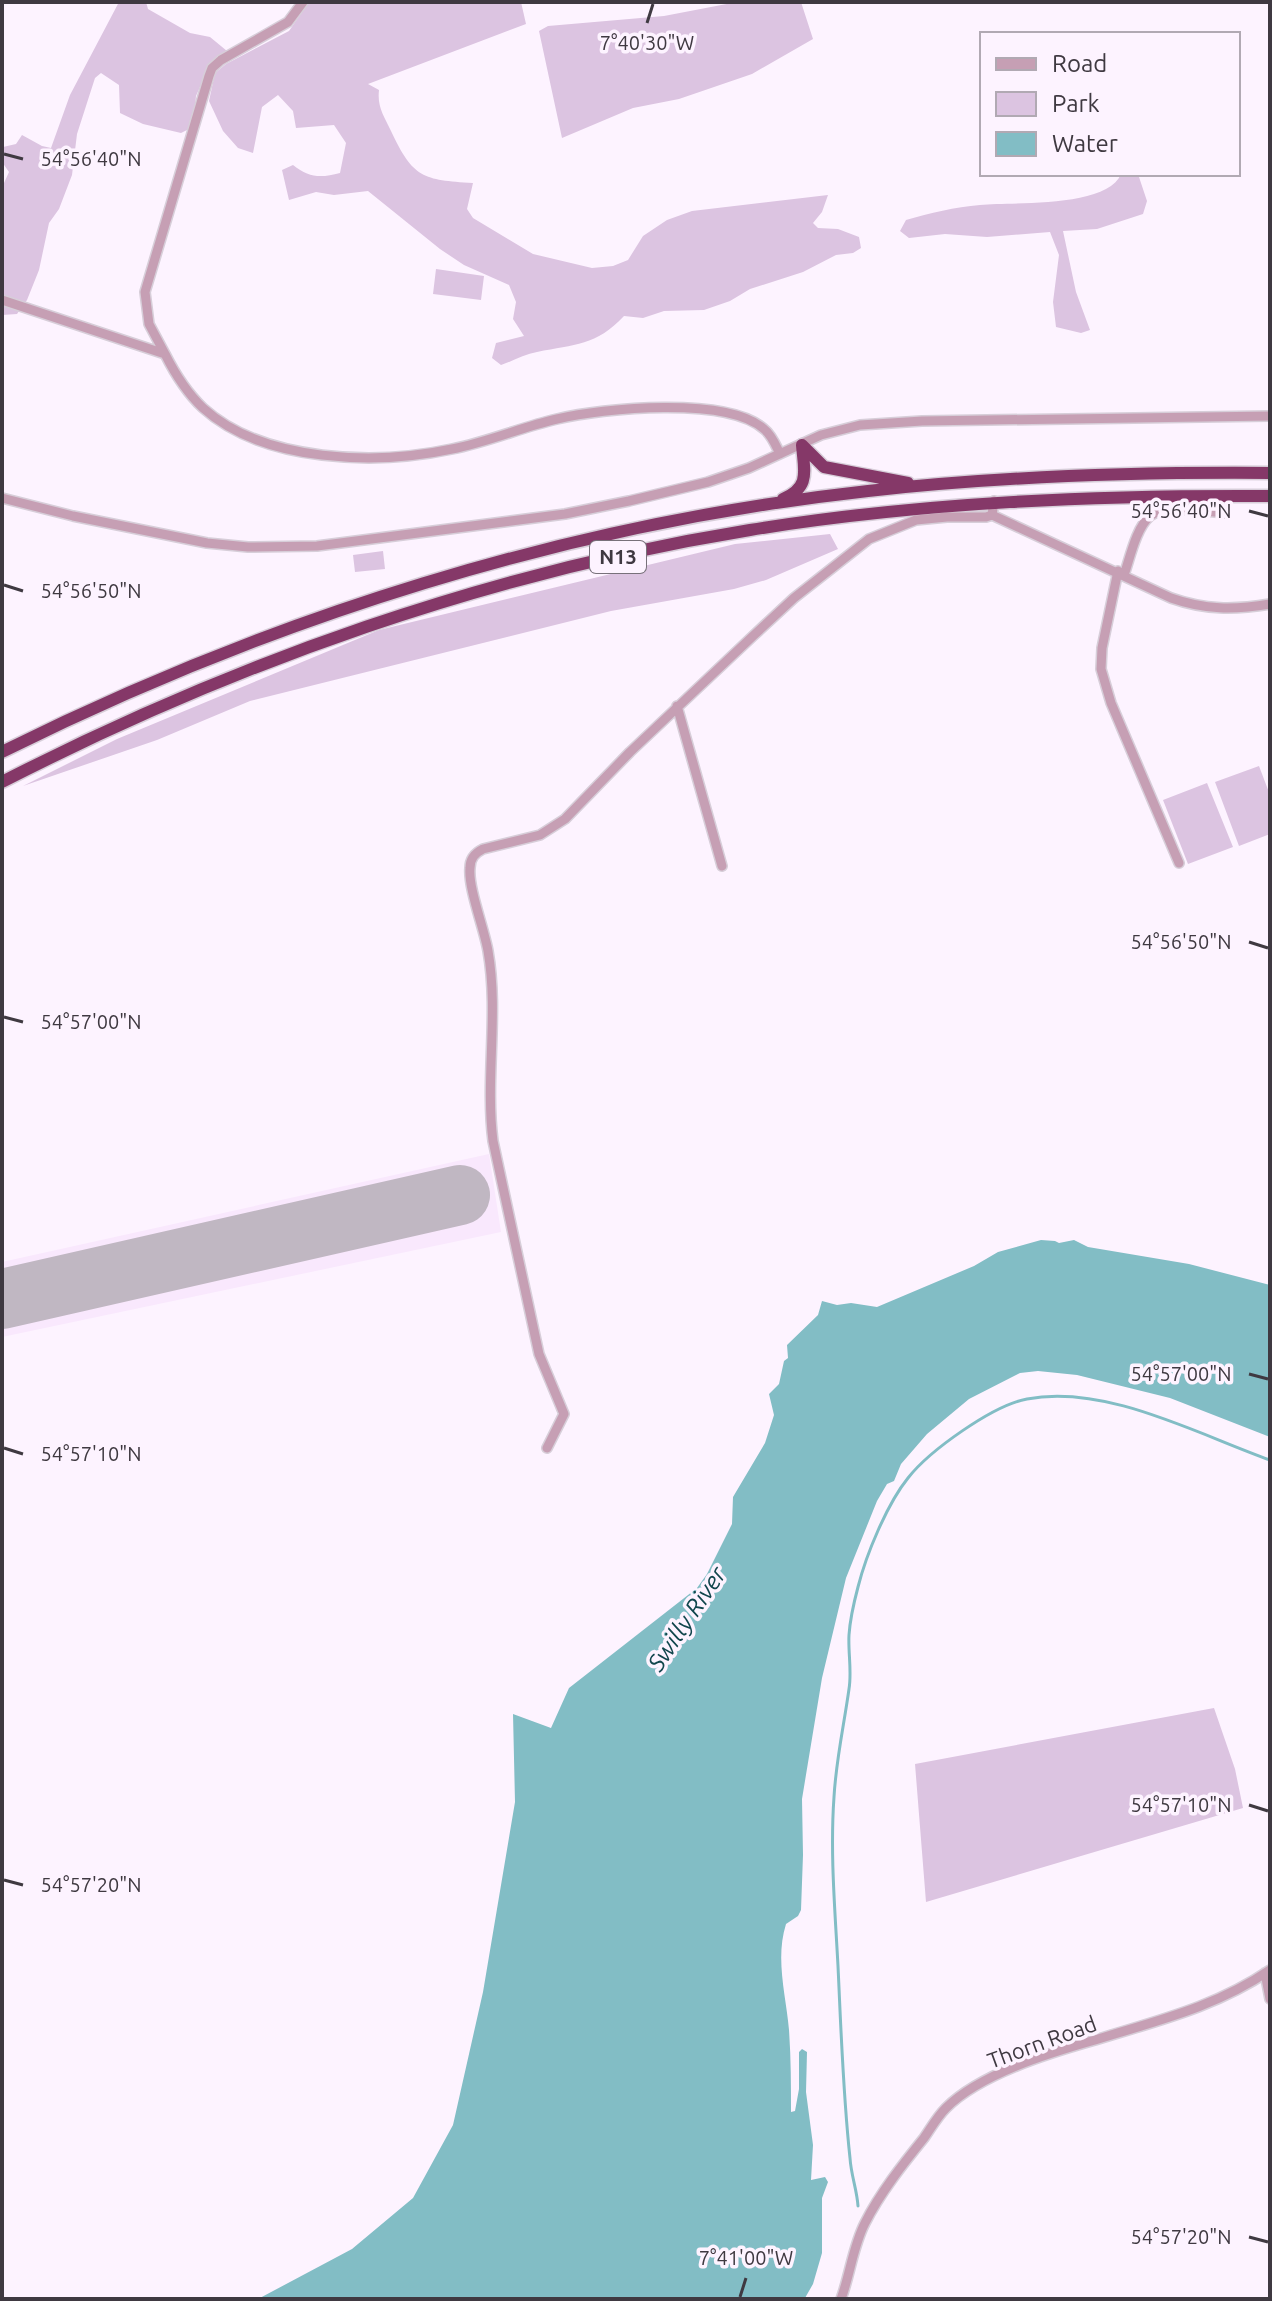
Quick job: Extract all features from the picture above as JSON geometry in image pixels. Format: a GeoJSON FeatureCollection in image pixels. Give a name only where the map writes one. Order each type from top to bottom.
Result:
{"type":"FeatureCollection","features":[{"type":"Feature","properties":{"kind":"highway"},"geometry":{"type":"LineString","coordinates":[[802,445],[824,467],[921,485]]}},
{"type":"Feature","properties":{"kind":"highway"},"geometry":{"type":"LineString","coordinates":[[773,504],[800,488],[804,478],[802,445]]}},
{"type":"Feature","properties":{"kind":"highway","name":"N13"},"geometry":{"type":"LineString","coordinates":[[2,752],[134,689],[266,636],[405,588],[551,548],[773,504],[921,485],[1091,474],[1270,473]]}},
{"type":"Feature","properties":{"kind":"highway","name":"N13"},"geometry":{"type":"LineString","coordinates":[[2,782],[155,708],[348,634],[488,590],[673,544],[864,514],[994,501],[1130,496],[1270,496]]}},
{"type":"Feature","properties":{"kind":"street"},"geometry":{"type":"LineString","coordinates":[[303,2],[288,22],[212,68],[145,292],[149,324],[189,394],[205,410],[248,435],[306,454],[349,457],[437,452],[571,416],[631,409],[688,408],[723,412],[751,421],[771,436],[780,454]]}},
{"type":"Feature","properties":{"kind":"street"},"geometry":{"type":"LineString","coordinates":[[2,300],[165,354]]}},
{"type":"Feature","properties":{"kind":"street"},"geometry":{"type":"LineString","coordinates":[[2,498],[141,532],[215,545],[317,546],[565,514],[708,482],[831,431],[860,425],[922,421],[1270,416]]}},
{"type":"Feature","properties":{"kind":"street"},"geometry":{"type":"LineString","coordinates":[[992,515],[994,501]]}},
{"type":"Feature","properties":{"kind":"street"},"geometry":{"type":"LineString","coordinates":[[1179,863],[1111,703],[1101,669],[1102,648],[1121,573],[1144,523],[1152,514],[1172,510],[1226,513]]}},
{"type":"Feature","properties":{"kind":"street"},"geometry":{"type":"LineString","coordinates":[[547,1448],[564,1414],[539,1354],[493,1141],[490,1108],[490,965],[469,867],[475,854],[483,849],[540,835],[559,825],[677,706],[794,598],[869,539],[916,520],[992,515],[1192,606],[1218,609],[1270,604]]}},
{"type":"Feature","properties":{"kind":"street"},"geometry":{"type":"LineString","coordinates":[[677,706],[722,866]]}},
{"type":"Feature","properties":{"kind":"street"},"geometry":{"type":"LineString","coordinates":[[1268,1972],[1270,1999]]}},
{"type":"Feature","properties":{"kind":"street","name":"Thorn Road"},"geometry":{"type":"LineString","coordinates":[[841,2299],[865,2223],[897,2171],[946,2108],[971,2090],[1021,2065],[1094,2040],[1143,2028],[1209,2004],[1268,1972]]}},
{"type":"Feature","properties":{"kind":"shaded area"},"geometry":{"type":"Polygon","coordinates":[[[489,1154],[501,1232],[2,1337],[2,1262],[489,1154]]]}},
{"type":"Feature","properties":{"kind":"green space"},"geometry":{"type":"Polygon","coordinates":[[[119,2],[146,2],[148,9],[190,33],[210,37],[227,51],[211,62],[196,96],[194,120],[189,129],[181,133],[143,124],[120,113],[119,85],[101,73],[95,78],[77,134],[72,175],[59,209],[49,223],[39,270],[27,300],[17,314],[2,315],[2,183],[9,172],[2,162],[3,147],[16,144],[22,135],[51,148],[70,95],[119,2]]]}},
{"type":"Feature","properties":{"kind":"green space"},"geometry":{"type":"Polygon","coordinates":[[[309,2],[521,2],[526,24],[368,84],[379,90],[384,116],[413,167],[431,178],[473,183],[467,209],[473,218],[533,254],[592,268],[613,266],[628,260],[643,236],[667,220],[692,211],[828,195],[822,212],[813,223],[818,228],[838,229],[859,237],[861,248],[853,253],[836,255],[803,272],[750,289],[730,301],[704,310],[664,311],[643,318],[624,316],[594,338],[532,353],[501,365],[492,358],[496,343],[524,336],[513,319],[516,302],[509,285],[464,265],[440,249],[368,191],[334,195],[316,192],[289,200],[282,170],[293,165],[315,176],[340,173],[346,143],[334,125],[296,128],[293,111],[278,95],[262,107],[253,153],[238,148],[223,131],[209,101],[215,73],[289,31],[309,2]]]}},
{"type":"Feature","properties":{"kind":"green space"},"geometry":{"type":"Polygon","coordinates":[[[737,2],[801,2],[813,39],[752,74],[679,99],[633,108],[562,138],[539,31],[548,26],[664,16],[737,2]]]}},
{"type":"Feature","properties":{"kind":"green space"},"geometry":{"type":"Polygon","coordinates":[[[1119,176],[1139,176],[1147,201],[1143,214],[1097,229],[1063,231],[1076,292],[1090,330],[1081,333],[1056,327],[1053,302],[1059,255],[1050,232],[987,237],[945,234],[909,238],[900,231],[906,220],[952,209],[1079,198],[1112,185],[1119,176]]]}},
{"type":"Feature","properties":{"kind":"green space"},"geometry":{"type":"Polygon","coordinates":[[[436,269],[484,276],[481,300],[433,294],[436,269]]]}},
{"type":"Feature","properties":{"kind":"green space"},"geometry":{"type":"Polygon","coordinates":[[[830,534],[838,549],[766,580],[734,589],[611,611],[250,701],[157,740],[23,786],[117,739],[379,630],[735,544],[830,534]]]}},
{"type":"Feature","properties":{"kind":"green space"},"geometry":{"type":"Polygon","coordinates":[[[383,551],[385,569],[355,572],[353,555],[383,551]]]}},
{"type":"Feature","properties":{"kind":"green space"},"geometry":{"type":"Polygon","coordinates":[[[1259,766],[1270,795],[1270,834],[1239,846],[1215,782],[1259,766]]]}},
{"type":"Feature","properties":{"kind":"green space"},"geometry":{"type":"Polygon","coordinates":[[[1207,783],[1233,847],[1188,864],[1163,800],[1207,783]]]}},
{"type":"Feature","properties":{"kind":"green space"},"geometry":{"type":"Polygon","coordinates":[[[1214,1708],[1235,1769],[1243,1808],[926,1902],[915,1764],[1214,1708]]]}},
{"type":"Feature","properties":{"kind":"water","name":"Swilly River"},"geometry":{"type":"Polygon","coordinates":[[[1041,1240],[1059,1243],[1074,1240],[1088,1247],[1189,1264],[1270,1285],[1270,1437],[1170,1398],[1077,1375],[1038,1371],[1020,1373],[969,1399],[927,1434],[901,1464],[894,1481],[887,1484],[877,1501],[846,1578],[822,1678],[802,1799],[801,1910],[786,1924],[781,1950],[790,2040],[791,2112],[795,2111],[799,2089],[799,2052],[802,2049],[807,2052],[806,2092],[813,2145],[811,2180],[825,2177],[828,2182],[822,2198],[822,2253],[813,2284],[805,2298],[258,2299],[352,2249],[413,2198],[453,2125],[483,1992],[515,1802],[513,1714],[551,1728],[569,1688],[697,1588],[732,1524],[733,1497],[765,1443],[774,1415],[769,1394],[779,1384],[784,1361],[788,1358],[787,1345],[818,1315],[822,1301],[877,1307],[974,1266],[998,1252],[1041,1240]]]}},
{"type":"Feature","properties":{"kind":"waterway"},"geometry":{"type":"LineString","coordinates":[[858,2206],[844,2086],[833,1882],[833,1818],[836,1770],[850,1682],[852,1611],[866,1560],[892,1502],[918,1467],[946,1443],[997,1410],[1027,1399],[1057,1396],[1119,1405],[1182,1425],[1270,1460]]}},
{"type":"Feature","properties":{"kind":"runway"},"geometry":{"type":"LineString","coordinates":[[2,1299],[460,1195]]}}]}
